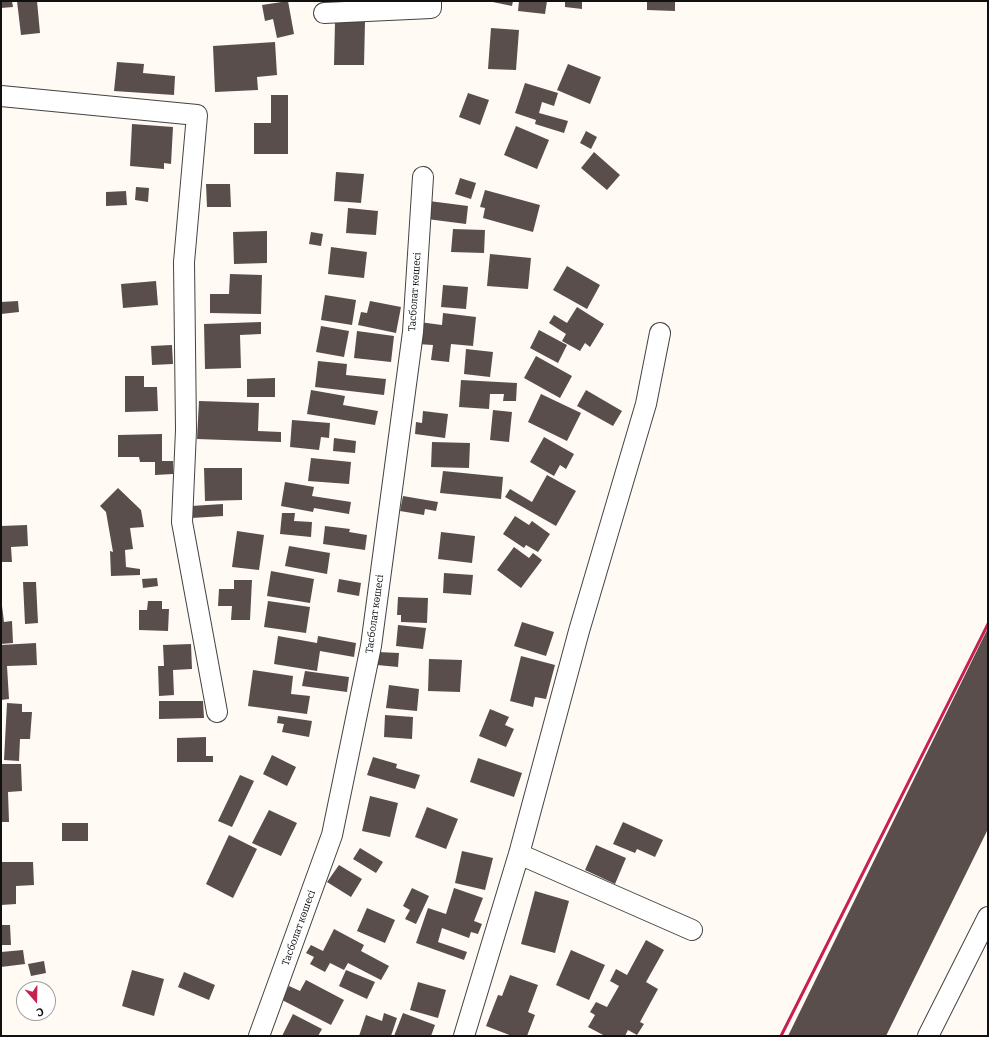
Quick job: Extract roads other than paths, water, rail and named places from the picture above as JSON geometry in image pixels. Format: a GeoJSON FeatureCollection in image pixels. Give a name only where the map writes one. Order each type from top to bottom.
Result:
{"type":"FeatureCollection","features":[{"type":"Feature","properties":{"kind":"street"},"geometry":{"type":"LineString","coordinates":[[324,13],[431,8],[431,1]]}},
{"type":"Feature","properties":{"kind":"street"},"geometry":{"type":"LineString","coordinates":[[1,96],[197,115],[184,262],[186,430],[182,522],[217,712]]}},
{"type":"Feature","properties":{"kind":"street","name":"Тасболат көшесі"},"geometry":{"type":"LineString","coordinates":[[259,1036],[332,835],[372,646],[413,332],[423,177]]}},
{"type":"Feature","properties":{"kind":"street"},"geometry":{"type":"LineString","coordinates":[[464,1036],[519,854],[579,631],[646,404],[660,333]]}},
{"type":"Feature","properties":{"kind":"street"},"geometry":{"type":"LineString","coordinates":[[519,854],[692,930]]}},
{"type":"Feature","properties":{"kind":"street"},"geometry":{"type":"LineString","coordinates":[[928,1036],[988,917]]}},
{"type":"Feature","properties":{"kind":"railway"},"geometry":{"type":"LineString","coordinates":[[781,1036],[988,624]]}}]}
